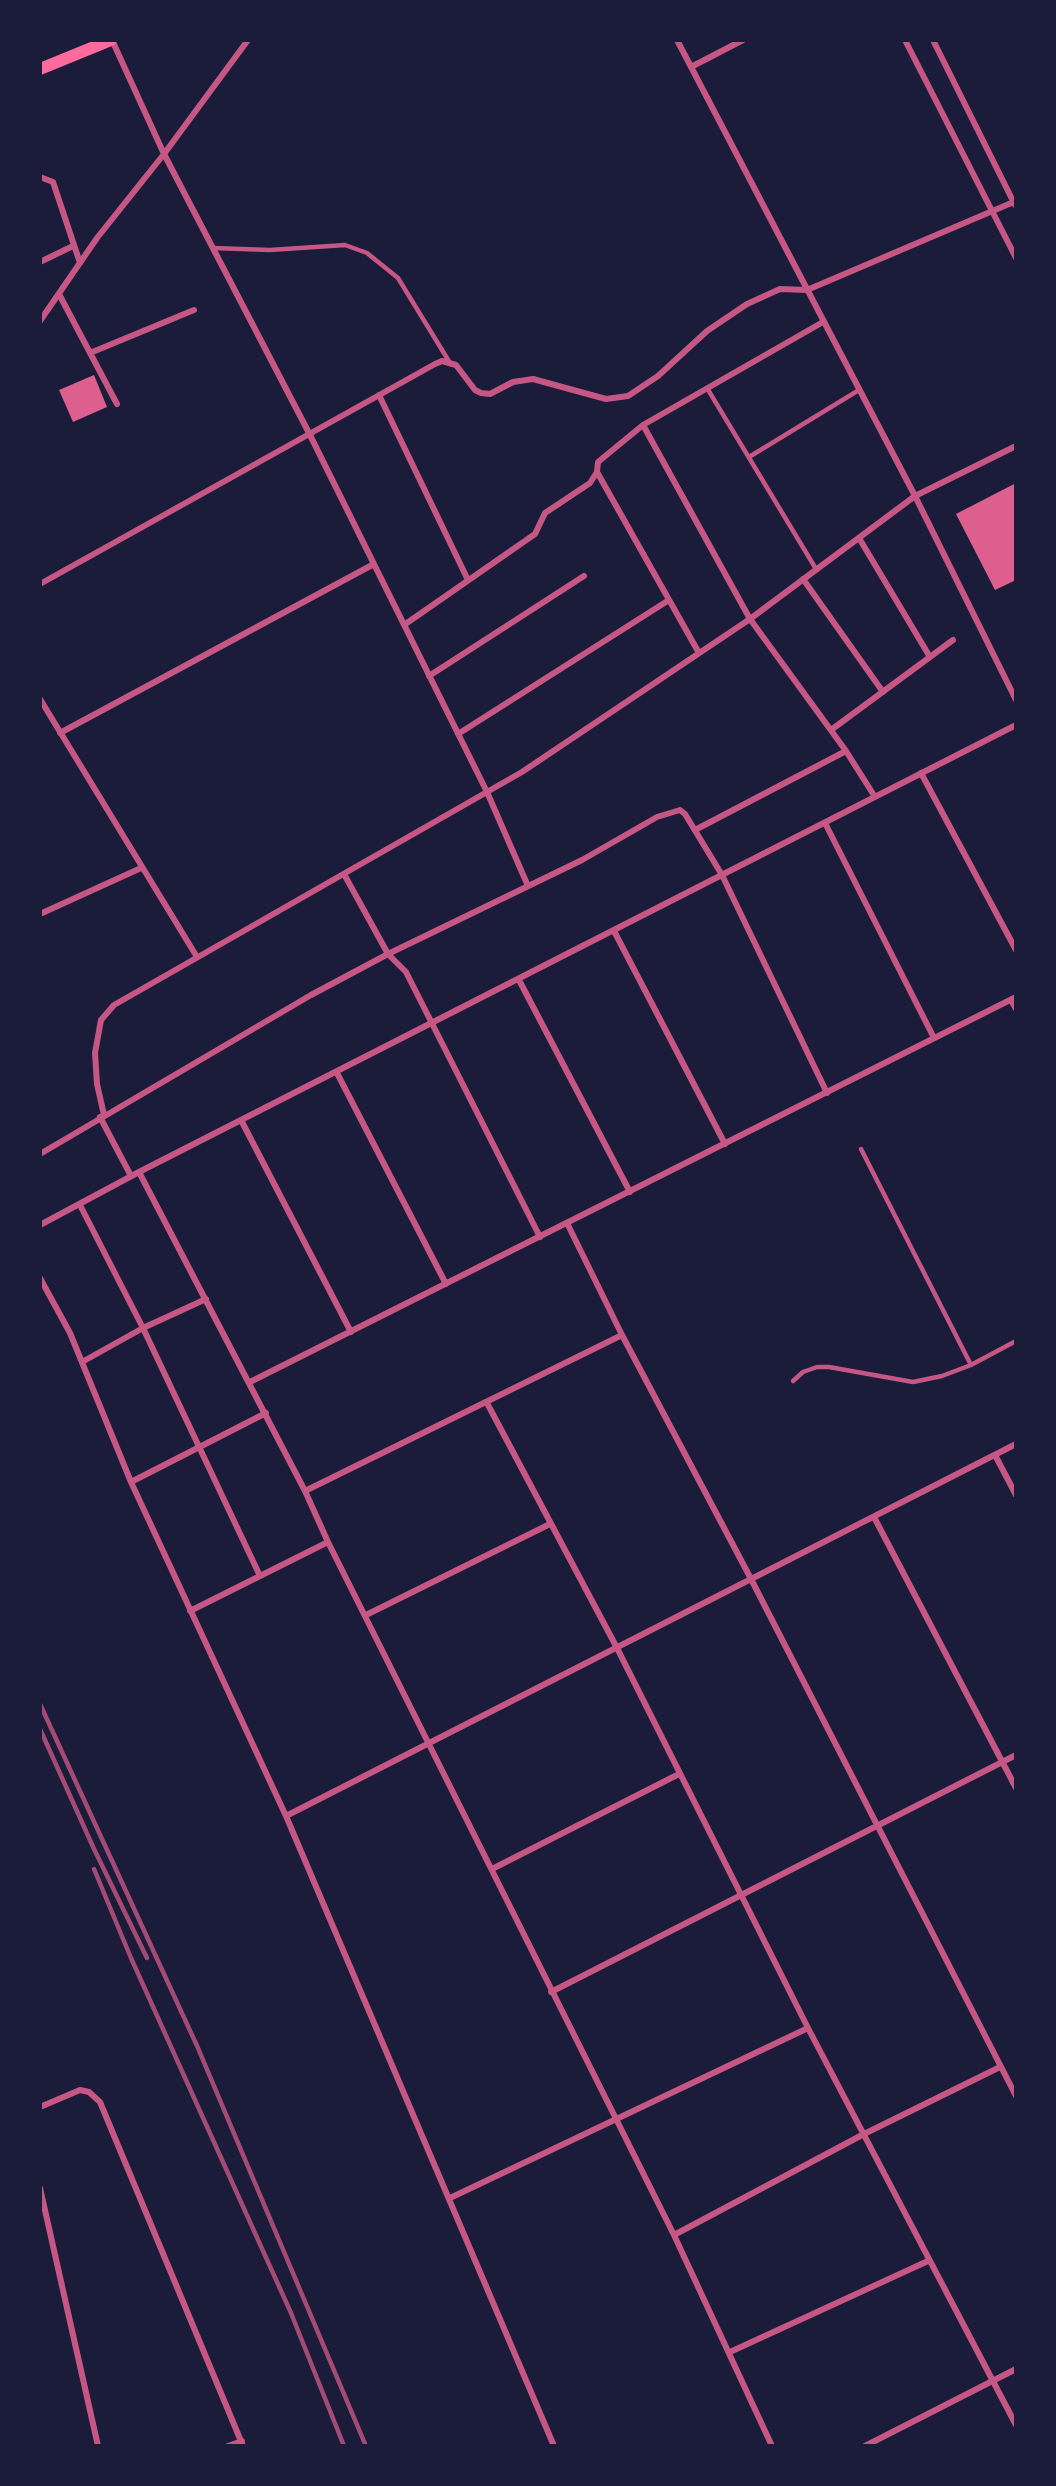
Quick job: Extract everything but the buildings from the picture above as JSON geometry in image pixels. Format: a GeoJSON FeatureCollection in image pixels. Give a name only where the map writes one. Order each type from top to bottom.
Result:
{"type":"FeatureCollection","features":[{"type":"Feature","properties":{"kind":"main road"},"geometry":{"type":"LineString","coordinates":[[40,69],[107,41]]}},
{"type":"Feature","properties":{"kind":"street"},"geometry":{"type":"LineString","coordinates":[[40,321],[80,263],[248,40]]}},
{"type":"Feature","properties":{"kind":"street"},"geometry":{"type":"LineString","coordinates":[[677,40],[915,496],[1016,700]]}},
{"type":"Feature","properties":{"kind":"street"},"geometry":{"type":"LineString","coordinates":[[691,68],[743,40]]}},
{"type":"Feature","properties":{"kind":"street"},"geometry":{"type":"LineString","coordinates":[[905,40],[1016,258]]}},
{"type":"Feature","properties":{"kind":"street"},"geometry":{"type":"LineString","coordinates":[[40,584],[435,363],[450,363],[460,369],[475,390],[481,393],[490,394],[513,382],[533,379],[606,399],[628,396],[658,376],[707,331],[747,304],[780,289],[807,290],[1015,203],[933,40]]}},
{"type":"Feature","properties":{"kind":"street"},"geometry":{"type":"LineString","coordinates":[[107,41],[309,433],[487,792],[528,886]]}},
{"type":"Feature","properties":{"kind":"street"},"geometry":{"type":"LineString","coordinates":[[40,177],[53,182],[80,263]]}},
{"type":"Feature","properties":{"kind":"street"},"geometry":{"type":"LineString","coordinates":[[40,262],[73,246]]}},
{"type":"Feature","properties":{"kind":"street"},"geometry":{"type":"LineString","coordinates":[[59,294],[117,404]]}},
{"type":"Feature","properties":{"kind":"street"},"geometry":{"type":"LineString","coordinates":[[90,353],[194,310]]}},
{"type":"Feature","properties":{"kind":"street"},"geometry":{"type":"LineString","coordinates":[[404,625],[467,578],[535,534],[545,513],[590,483],[597,472],[598,462],[643,425],[823,322]]}},
{"type":"Feature","properties":{"kind":"street"},"geometry":{"type":"LineString","coordinates":[[379,395],[467,578]]}},
{"type":"Feature","properties":{"kind":"street"},"geometry":{"type":"LineString","coordinates":[[643,425],[750,619],[846,751],[875,797]]}},
{"type":"Feature","properties":{"kind":"street"},"geometry":{"type":"LineString","coordinates":[[131,1176],[102,1116],[95,1053],[101,1020],[121,1001],[522,772],[750,619],[915,496],[1016,446]]}},
{"type":"Feature","properties":{"kind":"street"},"geometry":{"type":"LineString","coordinates":[[597,472],[699,653]]}},
{"type":"Feature","properties":{"kind":"street"},"geometry":{"type":"LineString","coordinates":[[859,538],[930,657]]}},
{"type":"Feature","properties":{"kind":"street"},"geometry":{"type":"LineString","coordinates":[[60,733],[374,564]]}},
{"type":"Feature","properties":{"kind":"street"},"geometry":{"type":"LineString","coordinates":[[429,676],[584,576]]}},
{"type":"Feature","properties":{"kind":"street"},"geometry":{"type":"LineString","coordinates":[[803,579],[883,692]]}},
{"type":"Feature","properties":{"kind":"street"},"geometry":{"type":"LineString","coordinates":[[458,734],[669,600]]}},
{"type":"Feature","properties":{"kind":"street"},"geometry":{"type":"LineString","coordinates":[[831,730],[953,640]]}},
{"type":"Feature","properties":{"kind":"street"},"geometry":{"type":"LineString","coordinates":[[40,699],[197,957]]}},
{"type":"Feature","properties":{"kind":"street"},"geometry":{"type":"LineString","coordinates":[[40,1225],[131,1176],[1016,725]]}},
{"type":"Feature","properties":{"kind":"street"},"geometry":{"type":"LineString","coordinates":[[695,830],[846,751]]}},
{"type":"Feature","properties":{"kind":"street"},"geometry":{"type":"LineString","coordinates":[[921,773],[1016,950]]}},
{"type":"Feature","properties":{"kind":"street"},"geometry":{"type":"LineString","coordinates":[[40,1154],[311,994],[582,860],[669,811],[680,810],[685,814],[722,875],[827,1093]]}},
{"type":"Feature","properties":{"kind":"street"},"geometry":{"type":"LineString","coordinates":[[825,823],[934,1038]]}},
{"type":"Feature","properties":{"kind":"street"},"geometry":{"type":"LineString","coordinates":[[40,914],[141,868]]}},
{"type":"Feature","properties":{"kind":"street"},"geometry":{"type":"LineString","coordinates":[[344,874],[388,954],[406,972],[540,1237]]}},
{"type":"Feature","properties":{"kind":"street"},"geometry":{"type":"LineString","coordinates":[[614,931],[725,1143]]}},
{"type":"Feature","properties":{"kind":"street"},"geometry":{"type":"LineString","coordinates":[[519,980],[630,1192]]}},
{"type":"Feature","properties":{"kind":"street"},"geometry":{"type":"LineString","coordinates":[[250,1383],[1013,998],[1016,1009]]}},
{"type":"Feature","properties":{"kind":"street"},"geometry":{"type":"LineString","coordinates":[[337,1073],[446,1284]]}},
{"type":"Feature","properties":{"kind":"street"},"geometry":{"type":"LineString","coordinates":[[241,1120],[351,1332]]}},
{"type":"Feature","properties":{"kind":"street"},"geometry":{"type":"LineString","coordinates":[[139,1172],[305,1491],[328,1542],[551,1992],[674,2235],[772,2445]]}},
{"type":"Feature","properties":{"kind":"street"},"geometry":{"type":"LineString","coordinates":[[80,1205],[142,1328],[260,1576]]}},
{"type":"Feature","properties":{"kind":"street"},"geometry":{"type":"LineString","coordinates":[[567,1223],[622,1335],[750,1577],[1016,2096]]}},
{"type":"Feature","properties":{"kind":"street"},"geometry":{"type":"LineString","coordinates":[[40,1278],[70,1333],[131,1482],[286,1816],[554,2445]]}},
{"type":"Feature","properties":{"kind":"street"},"geometry":{"type":"LineString","coordinates":[[82,1362],[142,1328],[206,1299]]}},
{"type":"Feature","properties":{"kind":"street"},"geometry":{"type":"LineString","coordinates":[[305,1491],[622,1335]]}},
{"type":"Feature","properties":{"kind":"street"},"geometry":{"type":"LineString","coordinates":[[487,1403],[549,1524],[617,1648],[807,2028],[1016,2425]]}},
{"type":"Feature","properties":{"kind":"street"},"geometry":{"type":"LineString","coordinates":[[131,1482],[266,1413]]}},
{"type":"Feature","properties":{"kind":"street"},"geometry":{"type":"LineString","coordinates":[[286,1816],[617,1648],[750,1577],[1016,1444]]}},
{"type":"Feature","properties":{"kind":"street"},"geometry":{"type":"LineString","coordinates":[[995,1455],[1016,1495]]}},
{"type":"Feature","properties":{"kind":"street"},"geometry":{"type":"LineString","coordinates":[[874,1517],[1016,1788]]}},
{"type":"Feature","properties":{"kind":"street"},"geometry":{"type":"LineString","coordinates":[[366,1616],[549,1524]]}},
{"type":"Feature","properties":{"kind":"street"},"geometry":{"type":"LineString","coordinates":[[190,1611],[328,1542]]}},
{"type":"Feature","properties":{"kind":"street"},"geometry":{"type":"LineString","coordinates":[[551,1992],[1016,1755]]}},
{"type":"Feature","properties":{"kind":"street"},"geometry":{"type":"LineString","coordinates":[[492,1869],[679,1774]]}},
{"type":"Feature","properties":{"kind":"street"},"geometry":{"type":"LineString","coordinates":[[450,2198],[807,2028]]}},
{"type":"Feature","properties":{"kind":"street"},"geometry":{"type":"LineString","coordinates":[[674,2235],[864,2134],[1000,2067]]}},
{"type":"Feature","properties":{"kind":"street"},"geometry":{"type":"LineString","coordinates":[[40,2107],[80,2090],[89,2092],[100,2102],[242,2443],[228,2445]]}},
{"type":"Feature","properties":{"kind":"street"},"geometry":{"type":"LineString","coordinates":[[40,2188],[98,2445]]}},
{"type":"Feature","properties":{"kind":"street"},"geometry":{"type":"LineString","coordinates":[[730,2352],[928,2261]]}},
{"type":"Feature","properties":{"kind":"street"},"geometry":{"type":"LineString","coordinates":[[865,2445],[1016,2369]]}},
{"type":"Feature","properties":{"kind":"lane"},"geometry":{"type":"LineString","coordinates":[[213,248],[270,250],[345,245],[367,253],[398,278],[450,363]]}},
{"type":"Feature","properties":{"kind":"lane"},"geometry":{"type":"LineString","coordinates":[[707,388],[816,569]]}},
{"type":"Feature","properties":{"kind":"lane"},"geometry":{"type":"LineString","coordinates":[[749,458],[859,390]]}},
{"type":"Feature","properties":{"kind":"lane"},"geometry":{"type":"LineString","coordinates":[[861,1149],[971,1365]]}},
{"type":"Feature","properties":{"kind":"lane"},"geometry":{"type":"LineString","coordinates":[[793,1381],[803,1372],[817,1367],[845,1368],[877,1377],[913,1382],[942,1376],[971,1365],[1016,1341]]}},
{"type":"Feature","properties":{"kind":"railway"},"geometry":{"type":"LineString","coordinates":[[40,1704],[198,2048],[366,2446]]}},
{"type":"Feature","properties":{"kind":"railway"},"geometry":{"type":"LineString","coordinates":[[40,1729],[94,1849],[147,1958]]}},
{"type":"Feature","properties":{"kind":"railway"},"geometry":{"type":"LineString","coordinates":[[94,1869],[131,1958],[291,2313],[344,2446]]}}]}
